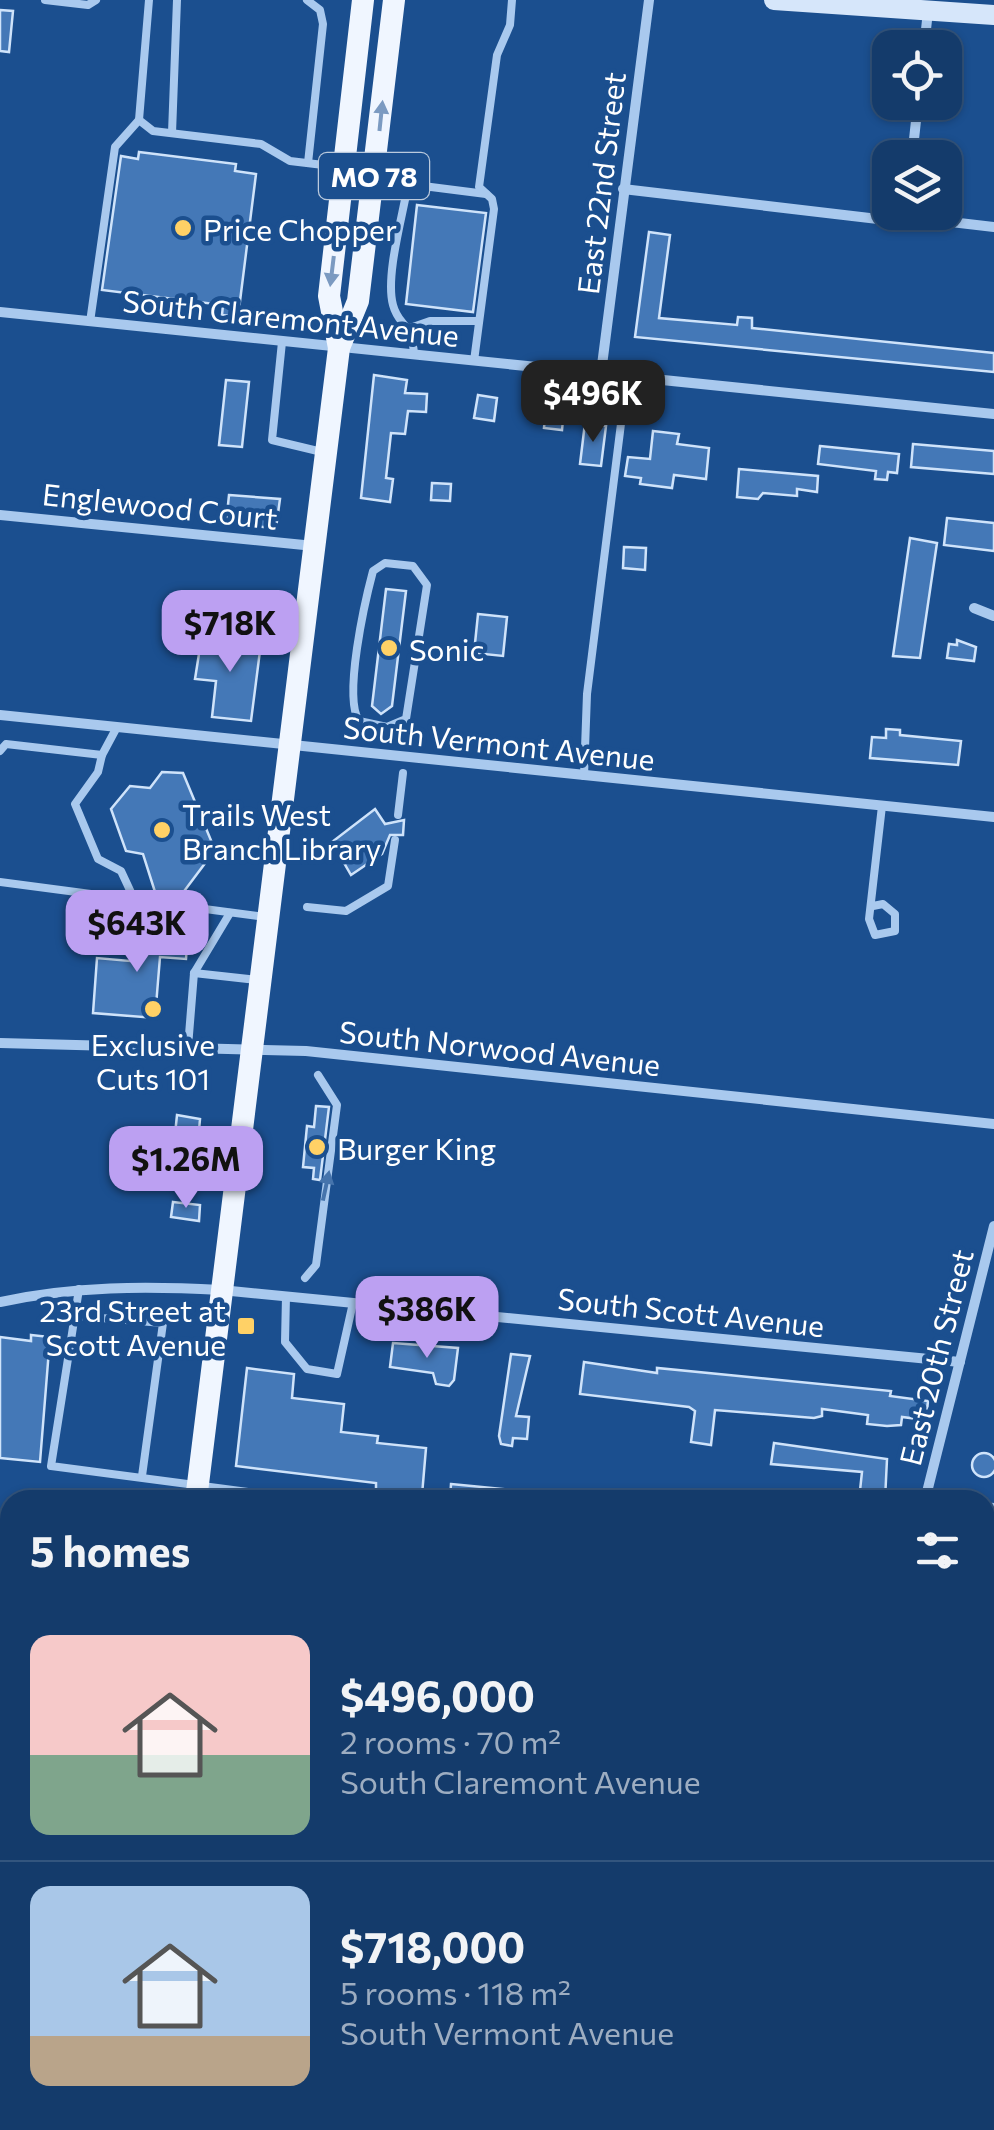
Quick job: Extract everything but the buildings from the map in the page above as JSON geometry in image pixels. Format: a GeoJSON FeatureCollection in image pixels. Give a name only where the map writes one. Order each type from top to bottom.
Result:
{"type":"FeatureCollection","features":[{"type":"Feature","properties":{"kind":"main road","name":"MO 78"},"geometry":{"type":"LineString","coordinates":[[339,348],[329,296],[363,0]]}},
{"type":"Feature","properties":{"kind":"main road","name":"MO 78"},"geometry":{"type":"LineString","coordinates":[[197,1490],[339,348],[358,301],[394,0]]}},
{"type":"Feature","properties":{"kind":"main road"},"geometry":{"type":"LineString","coordinates":[[774,0],[994,15]]}},
{"type":"Feature","properties":{"kind":"street","name":"East 22nd Street"},"geometry":{"type":"LineString","coordinates":[[600,373],[649,0]]}},
{"type":"Feature","properties":{"kind":"street"},"geometry":{"type":"LineString","coordinates":[[926,30],[928,10]]}},
{"type":"Feature","properties":{"kind":"street"},"geometry":{"type":"LineString","coordinates":[[623,189],[872,218]]}},
{"type":"Feature","properties":{"kind":"street"},"geometry":{"type":"LineString","coordinates":[[962,223],[994,227]]}},
{"type":"Feature","properties":{"kind":"street","name":"South Claremont Avenue"},"geometry":{"type":"LineString","coordinates":[[0,312],[994,414]]}},
{"type":"Feature","properties":{"kind":"street","name":"Englewood Court"},"geometry":{"type":"LineString","coordinates":[[0,514],[314,546]]}},
{"type":"Feature","properties":{"kind":"street"},"geometry":{"type":"LineString","coordinates":[[974,608],[994,616]]}},
{"type":"Feature","properties":{"kind":"street","name":"South Vermont Avenue"},"geometry":{"type":"LineString","coordinates":[[0,715],[994,817]]}},
{"type":"Feature","properties":{"kind":"street","name":"South Norwood Avenue"},"geometry":{"type":"LineString","coordinates":[[0,1042],[306,1052],[994,1124]]}},
{"type":"Feature","properties":{"kind":"street","name":"East 20th Street"},"geometry":{"type":"LineString","coordinates":[[927,1490],[994,1226]]}},
{"type":"Feature","properties":{"kind":"street","name":"South Scott Avenue"},"geometry":{"type":"LineString","coordinates":[[0,1302],[80,1288],[221,1290],[960,1362]]}},
{"type":"Feature","properties":{"kind":"lane"},"geometry":{"type":"LineString","coordinates":[[45,0],[88,5],[96,0]]}},
{"type":"Feature","properties":{"kind":"lane"},"geometry":{"type":"LineString","coordinates":[[90,322],[115,148],[139,120],[149,0]]}},
{"type":"Feature","properties":{"kind":"lane"},"geometry":{"type":"LineString","coordinates":[[172,133],[177,0]]}},
{"type":"Feature","properties":{"kind":"lane"},"geometry":{"type":"LineString","coordinates":[[307,0],[320,10],[323,24],[308,163]]}},
{"type":"Feature","properties":{"kind":"lane"},"geometry":{"type":"LineString","coordinates":[[474,361],[494,209],[480,187],[497,55],[510,25],[512,0]]}},
{"type":"Feature","properties":{"kind":"lane"},"geometry":{"type":"LineString","coordinates":[[139,120],[153,131],[261,144],[290,160],[344,167]]}},
{"type":"Feature","properties":{"kind":"lane"},"geometry":{"type":"LineString","coordinates":[[374,179],[486,194]]}},
{"type":"Feature","properties":{"kind":"lane"},"geometry":{"type":"LineString","coordinates":[[408,184],[392,285],[393,306],[410,328],[414,355]]}},
{"type":"Feature","properties":{"kind":"lane"},"geometry":{"type":"LineString","coordinates":[[410,328],[451,318],[479,322]]}},
{"type":"Feature","properties":{"kind":"lane"},"geometry":{"type":"LineString","coordinates":[[282,342],[272,440],[326,454]]}},
{"type":"Feature","properties":{"kind":"lane"},"geometry":{"type":"LineString","coordinates":[[584,776],[587,694],[627,376]]}},
{"type":"Feature","properties":{"kind":"lane"},"geometry":{"type":"LineString","coordinates":[[384,563],[413,566],[427,585],[406,719],[386,727],[358,721],[353,713],[372,571],[384,563]]}},
{"type":"Feature","properties":{"kind":"lane"},"geometry":{"type":"LineString","coordinates":[[117,727],[98,772],[75,804],[98,859],[120,871],[135,901]]}},
{"type":"Feature","properties":{"kind":"lane"},"geometry":{"type":"LineString","coordinates":[[0,751],[6,744],[102,755]]}},
{"type":"Feature","properties":{"kind":"lane"},"geometry":{"type":"LineString","coordinates":[[398,815],[404,772]]}},
{"type":"Feature","properties":{"kind":"lane"},"geometry":{"type":"LineString","coordinates":[[873,906],[882,806]]}},
{"type":"Feature","properties":{"kind":"lane"},"geometry":{"type":"LineString","coordinates":[[307,907],[346,911],[388,886],[394,840]]}},
{"type":"Feature","properties":{"kind":"lane"},"geometry":{"type":"LineString","coordinates":[[0,882],[270,918]]}},
{"type":"Feature","properties":{"kind":"lane"},"geometry":{"type":"LineString","coordinates":[[188,1047],[194,974],[230,913]]}},
{"type":"Feature","properties":{"kind":"lane"},"geometry":{"type":"LineString","coordinates":[[194,974],[262,980]]}},
{"type":"Feature","properties":{"kind":"lane"},"geometry":{"type":"LineString","coordinates":[[305,1278],[316,1265],[338,1105],[318,1075]]}},
{"type":"Feature","properties":{"kind":"lane"},"geometry":{"type":"LineString","coordinates":[[80,1288],[52,1466],[142,1476],[193,1490]]}},
{"type":"Feature","properties":{"kind":"lane"},"geometry":{"type":"LineString","coordinates":[[286,1296],[284,1342],[307,1369],[337,1374],[353,1303]]}},
{"type":"Feature","properties":{"kind":"lane"},"geometry":{"type":"LineString","coordinates":[[76,1316],[163,1323],[142,1476]]}},
{"type":"Feature","properties":{"kind":"place","name":"Price Chopper"},"geometry":{"type":"Point","coordinates":[183,228]}},
{"type":"Feature","properties":{"kind":"place","name":"Sonic"},"geometry":{"type":"Point","coordinates":[389,648]}},
{"type":"Feature","properties":{"kind":"place","name":"Trails West Branch Library"},"geometry":{"type":"Point","coordinates":[162,830]}},
{"type":"Feature","properties":{"kind":"place","name":"Exclusive Cuts 101"},"geometry":{"type":"Point","coordinates":[153,1009]}},
{"type":"Feature","properties":{"kind":"place","name":"Burger King"},"geometry":{"type":"Point","coordinates":[317,1147]}},
{"type":"Feature","properties":{"kind":"place","name":"23rd Street at Scott Avenue"},"geometry":{"type":"Point","coordinates":[246,1326]}}]}
